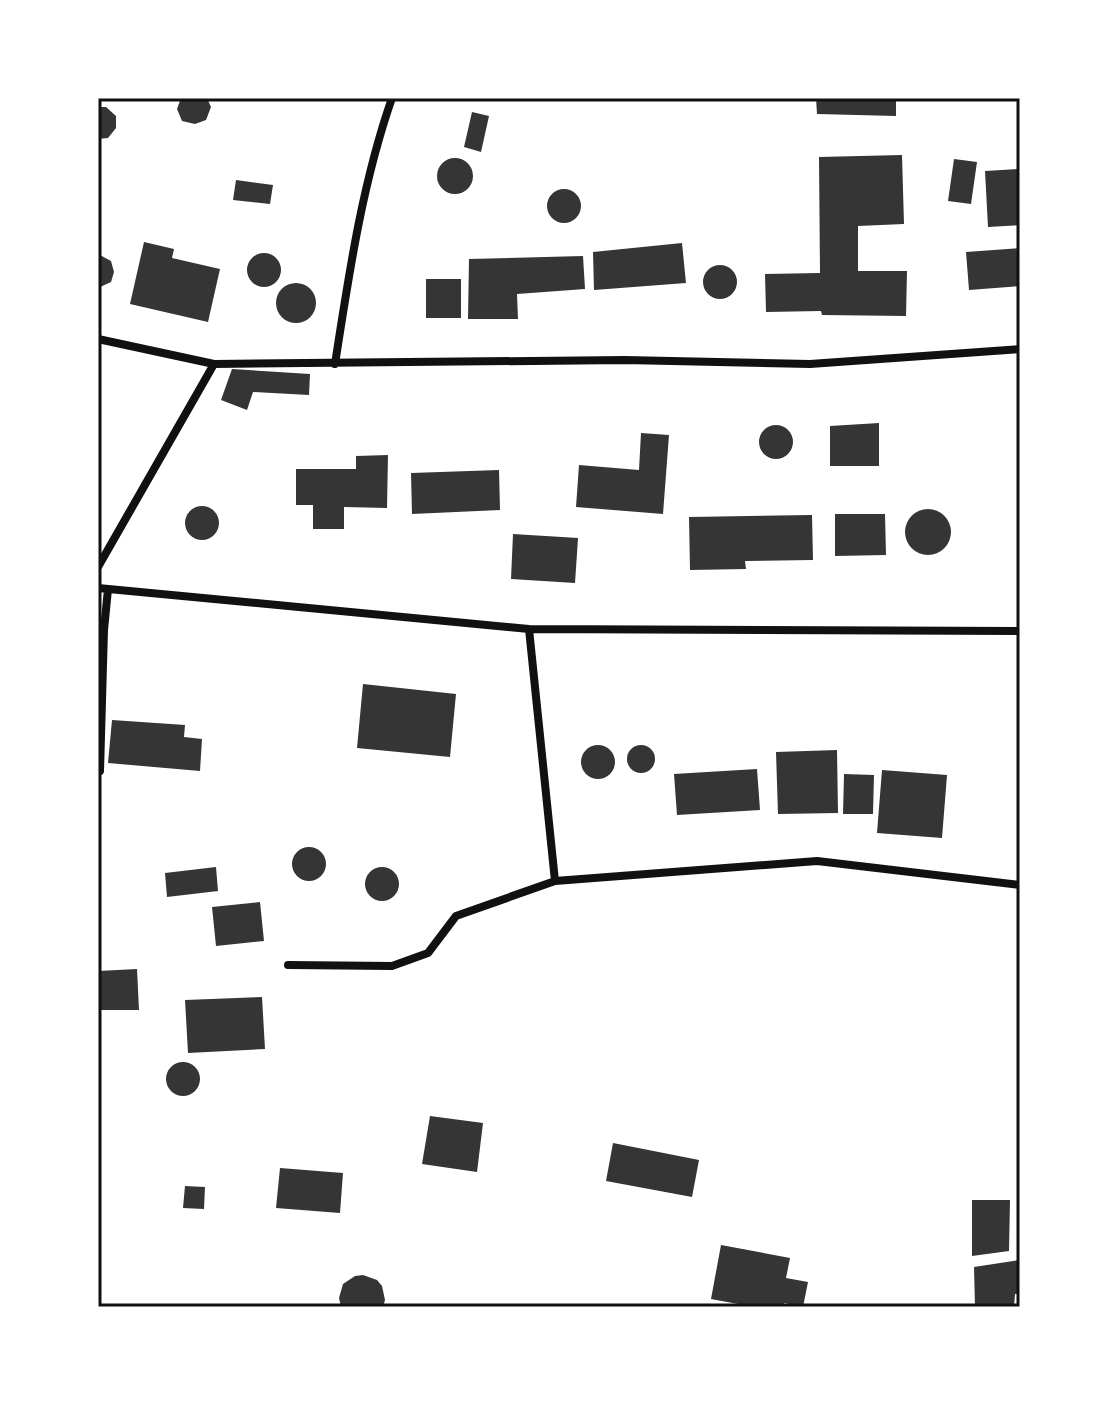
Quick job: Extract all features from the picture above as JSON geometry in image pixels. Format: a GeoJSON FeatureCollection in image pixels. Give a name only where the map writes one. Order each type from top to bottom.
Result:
{"type":"FeatureCollection","features":[{"type":"Feature","properties":{"kind":"street"},"geometry":{"type":"LineString","coordinates":[[335,364],[355,234],[392,98]]}},
{"type":"Feature","properties":{"kind":"street"},"geometry":{"type":"LineString","coordinates":[[98,339],[214,364],[625,360],[810,364],[1020,349]]}},
{"type":"Feature","properties":{"kind":"street"},"geometry":{"type":"LineString","coordinates":[[98,567],[214,364]]}},
{"type":"Feature","properties":{"kind":"street"},"geometry":{"type":"LineString","coordinates":[[98,588],[529,629],[1020,631]]}},
{"type":"Feature","properties":{"kind":"street"},"geometry":{"type":"LineString","coordinates":[[100,771],[108,589]]}},
{"type":"Feature","properties":{"kind":"street"},"geometry":{"type":"LineString","coordinates":[[529,629],[555,881]]}},
{"type":"Feature","properties":{"kind":"street"},"geometry":{"type":"LineString","coordinates":[[288,965],[392,966],[428,953],[456,916],[555,881],[817,861],[1020,885]]}},
{"type":"Feature","properties":{"kind":"building"},"geometry":{"type":"Polygon","coordinates":[[[181,98],[207,98],[211,107],[206,120],[195,124],[182,121],[177,109],[181,98]]]}},
{"type":"Feature","properties":{"kind":"building"},"geometry":{"type":"Polygon","coordinates":[[[816,98],[896,98],[896,116],[817,114],[816,98]]]}},
{"type":"Feature","properties":{"kind":"building"},"geometry":{"type":"Polygon","coordinates":[[[98,107],[106,107],[116,116],[116,128],[108,138],[98,139],[98,107]]]}},
{"type":"Feature","properties":{"kind":"building"},"geometry":{"type":"Polygon","coordinates":[[[472,112],[489,116],[481,152],[464,147],[472,112]]]}},
{"type":"Feature","properties":{"kind":"building"},"geometry":{"type":"Polygon","coordinates":[[[902,155],[904,224],[858,226],[858,271],[907,271],[906,316],[822,315],[821,311],[766,312],[765,274],[820,273],[819,157],[902,155]]]}},
{"type":"Feature","properties":{"kind":"building"},"geometry":{"type":"Polygon","coordinates":[[[455,158],[468,163],[473,176],[468,189],[455,194],[442,189],[437,176],[442,163],[455,158]]]}},
{"type":"Feature","properties":{"kind":"building"},"geometry":{"type":"Polygon","coordinates":[[[954,159],[977,162],[971,204],[948,201],[954,159]]]}},
{"type":"Feature","properties":{"kind":"building"},"geometry":{"type":"Polygon","coordinates":[[[1020,169],[1020,225],[988,227],[985,171],[1020,169]]]}},
{"type":"Feature","properties":{"kind":"building"},"geometry":{"type":"Polygon","coordinates":[[[236,180],[273,185],[270,204],[233,200],[236,180]]]}},
{"type":"Feature","properties":{"kind":"building"},"geometry":{"type":"Polygon","coordinates":[[[564,189],[576,194],[581,206],[576,218],[564,223],[552,218],[547,206],[552,194],[564,189]]]}},
{"type":"Feature","properties":{"kind":"building"},"geometry":{"type":"Polygon","coordinates":[[[144,242],[174,249],[172,258],[220,269],[208,322],[130,304],[144,242]]]}},
{"type":"Feature","properties":{"kind":"building"},"geometry":{"type":"Polygon","coordinates":[[[682,243],[686,283],[594,290],[593,252],[682,243]]]}},
{"type":"Feature","properties":{"kind":"building"},"geometry":{"type":"Polygon","coordinates":[[[1020,248],[1020,286],[969,290],[966,252],[1020,248]]]}},
{"type":"Feature","properties":{"kind":"building"},"geometry":{"type":"Polygon","coordinates":[[[264,253],[276,258],[281,270],[276,282],[264,287],[252,282],[247,270],[252,258],[264,253]]]}},
{"type":"Feature","properties":{"kind":"building"},"geometry":{"type":"Polygon","coordinates":[[[98,254],[111,261],[114,272],[111,282],[98,288],[98,254]]]}},
{"type":"Feature","properties":{"kind":"building"},"geometry":{"type":"Polygon","coordinates":[[[583,256],[585,289],[517,294],[518,319],[468,319],[469,259],[583,256]]]}},
{"type":"Feature","properties":{"kind":"building"},"geometry":{"type":"Polygon","coordinates":[[[720,265],[732,270],[737,282],[732,294],[720,299],[708,294],[703,282],[708,270],[720,265]]]}},
{"type":"Feature","properties":{"kind":"building"},"geometry":{"type":"Polygon","coordinates":[[[426,279],[461,279],[461,318],[426,318],[426,279]]]}},
{"type":"Feature","properties":{"kind":"building"},"geometry":{"type":"Polygon","coordinates":[[[296,283],[310,289],[316,303],[310,317],[296,323],[282,317],[276,303],[282,289],[296,283]]]}},
{"type":"Feature","properties":{"kind":"building"},"geometry":{"type":"Polygon","coordinates":[[[232,369],[310,374],[309,395],[253,392],[247,410],[221,400],[232,369]]]}},
{"type":"Feature","properties":{"kind":"building"},"geometry":{"type":"Polygon","coordinates":[[[879,423],[879,466],[830,466],[830,426],[879,423]]]}},
{"type":"Feature","properties":{"kind":"building"},"geometry":{"type":"Polygon","coordinates":[[[776,425],[788,430],[793,442],[788,454],[776,459],[764,454],[759,442],[764,430],[776,425]]]}},
{"type":"Feature","properties":{"kind":"building"},"geometry":{"type":"Polygon","coordinates":[[[641,433],[669,435],[663,514],[576,507],[579,465],[639,470],[641,433]]]}},
{"type":"Feature","properties":{"kind":"building"},"geometry":{"type":"Polygon","coordinates":[[[388,455],[387,508],[344,507],[344,529],[313,529],[313,505],[296,505],[296,469],[356,469],[356,456],[388,455]]]}},
{"type":"Feature","properties":{"kind":"building"},"geometry":{"type":"Polygon","coordinates":[[[499,470],[500,510],[412,514],[411,473],[499,470]]]}},
{"type":"Feature","properties":{"kind":"building"},"geometry":{"type":"Polygon","coordinates":[[[202,506],[214,511],[219,523],[214,535],[202,540],[190,535],[185,523],[190,511],[202,506]]]}},
{"type":"Feature","properties":{"kind":"building"},"geometry":{"type":"Polygon","coordinates":[[[928,509],[944,516],[951,532],[944,548],[928,555],[912,548],[905,532],[912,516],[928,509]]]}},
{"type":"Feature","properties":{"kind":"building"},"geometry":{"type":"Polygon","coordinates":[[[835,514],[885,514],[886,555],[835,556],[835,514]]]}},
{"type":"Feature","properties":{"kind":"building"},"geometry":{"type":"Polygon","coordinates":[[[812,515],[813,560],[745,561],[746,569],[690,570],[689,517],[812,515]]]}},
{"type":"Feature","properties":{"kind":"building"},"geometry":{"type":"Polygon","coordinates":[[[513,534],[578,538],[575,583],[511,579],[513,534]]]}},
{"type":"Feature","properties":{"kind":"building"},"geometry":{"type":"Polygon","coordinates":[[[363,684],[456,694],[450,757],[357,748],[363,684]]]}},
{"type":"Feature","properties":{"kind":"building"},"geometry":{"type":"Polygon","coordinates":[[[112,720],[185,725],[184,737],[202,739],[200,771],[108,763],[112,720]]]}},
{"type":"Feature","properties":{"kind":"building"},"geometry":{"type":"Polygon","coordinates":[[[598,745],[610,750],[615,762],[610,774],[598,779],[586,774],[581,762],[586,750],[598,745]]]}},
{"type":"Feature","properties":{"kind":"building"},"geometry":{"type":"Polygon","coordinates":[[[641,745],[651,749],[655,759],[651,769],[641,773],[631,769],[627,759],[631,749],[641,745]]]}},
{"type":"Feature","properties":{"kind":"building"},"geometry":{"type":"Polygon","coordinates":[[[837,750],[838,813],[778,814],[776,752],[837,750]]]}},
{"type":"Feature","properties":{"kind":"building"},"geometry":{"type":"Polygon","coordinates":[[[757,769],[760,810],[677,815],[674,774],[757,769]]]}},
{"type":"Feature","properties":{"kind":"building"},"geometry":{"type":"Polygon","coordinates":[[[882,770],[947,775],[942,838],[877,833],[882,770]]]}},
{"type":"Feature","properties":{"kind":"building"},"geometry":{"type":"Polygon","coordinates":[[[844,774],[874,775],[873,814],[843,814],[844,774]]]}},
{"type":"Feature","properties":{"kind":"building"},"geometry":{"type":"Polygon","coordinates":[[[309,847],[321,852],[326,864],[321,876],[309,881],[297,876],[292,864],[297,852],[309,847]]]}},
{"type":"Feature","properties":{"kind":"building"},"geometry":{"type":"Polygon","coordinates":[[[216,867],[218,891],[167,897],[165,873],[216,867]]]}},
{"type":"Feature","properties":{"kind":"building"},"geometry":{"type":"Polygon","coordinates":[[[382,867],[394,872],[399,884],[394,896],[382,901],[370,896],[365,884],[370,872],[382,867]]]}},
{"type":"Feature","properties":{"kind":"building"},"geometry":{"type":"Polygon","coordinates":[[[260,902],[264,941],[216,946],[212,907],[260,902]]]}},
{"type":"Feature","properties":{"kind":"building"},"geometry":{"type":"Polygon","coordinates":[[[137,969],[139,1010],[98,1010],[98,971],[137,969]]]}},
{"type":"Feature","properties":{"kind":"building"},"geometry":{"type":"Polygon","coordinates":[[[262,997],[265,1049],[188,1053],[185,1000],[262,997]]]}},
{"type":"Feature","properties":{"kind":"building"},"geometry":{"type":"Polygon","coordinates":[[[183,1062],[195,1067],[200,1079],[195,1091],[183,1096],[171,1091],[166,1079],[171,1067],[183,1062]]]}},
{"type":"Feature","properties":{"kind":"building"},"geometry":{"type":"Polygon","coordinates":[[[430,1116],[483,1123],[477,1172],[422,1164],[430,1116]]]}},
{"type":"Feature","properties":{"kind":"building"},"geometry":{"type":"Polygon","coordinates":[[[613,1143],[699,1160],[692,1197],[606,1181],[613,1143]]]}},
{"type":"Feature","properties":{"kind":"building"},"geometry":{"type":"Polygon","coordinates":[[[280,1168],[343,1173],[340,1213],[276,1208],[280,1168]]]}},
{"type":"Feature","properties":{"kind":"building"},"geometry":{"type":"Polygon","coordinates":[[[185,1186],[205,1187],[204,1209],[183,1208],[185,1186]]]}},
{"type":"Feature","properties":{"kind":"building"},"geometry":{"type":"Polygon","coordinates":[[[972,1200],[1010,1200],[1009,1251],[972,1256],[972,1200]]]}},
{"type":"Feature","properties":{"kind":"building"},"geometry":{"type":"Polygon","coordinates":[[[721,1245],[790,1258],[786,1278],[808,1282],[803,1307],[784,1303],[783,1307],[754,1307],[711,1299],[721,1245]]]}},
{"type":"Feature","properties":{"kind":"building"},"geometry":{"type":"Polygon","coordinates":[[[1020,1260],[1020,1294],[1015,1294],[1014,1307],[975,1307],[974,1267],[1020,1260]]]}},
{"type":"Feature","properties":{"kind":"building"},"geometry":{"type":"Polygon","coordinates":[[[363,1275],[377,1280],[382,1286],[383,1307],[341,1307],[339,1298],[343,1284],[363,1275]]]}}]}
